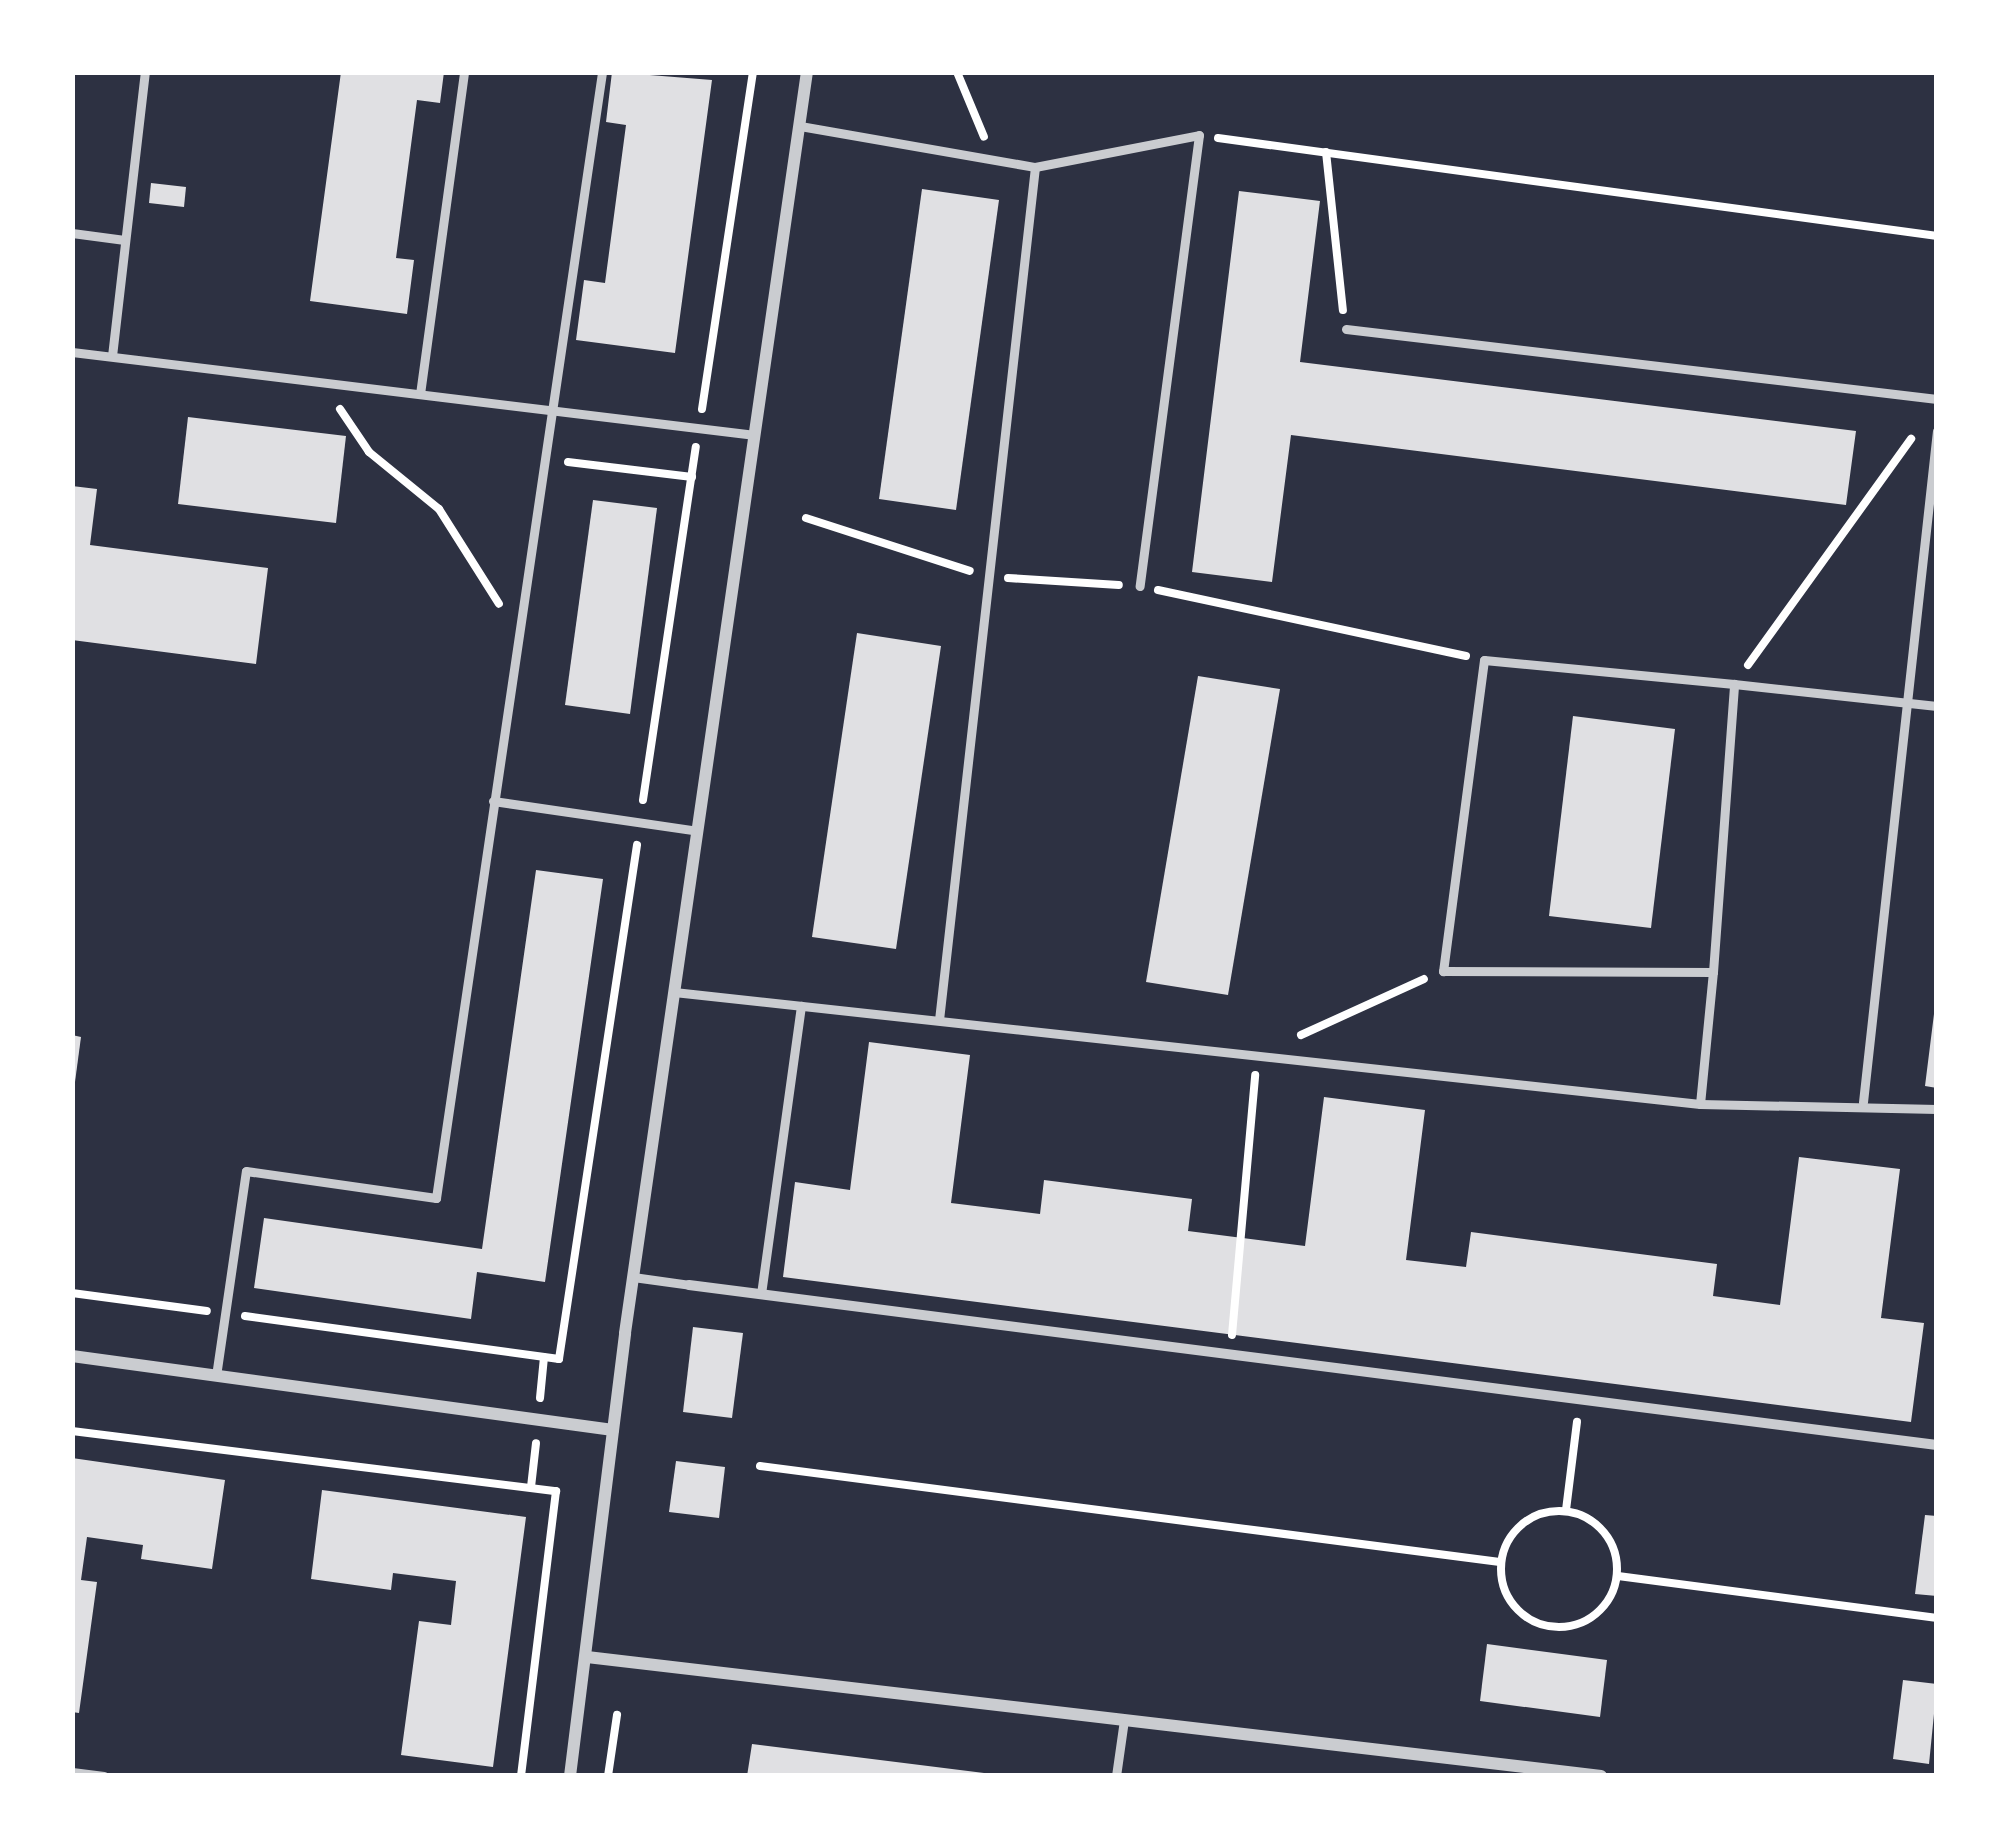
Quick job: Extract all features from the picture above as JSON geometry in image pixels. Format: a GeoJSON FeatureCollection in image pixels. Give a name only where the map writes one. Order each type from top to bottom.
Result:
{"type":"FeatureCollection","features":[{"type":"Feature","properties":{"kind":"street"},"geometry":{"type":"LineString","coordinates":[[570,1776],[633,1277],[807,72]]}},
{"type":"Feature","properties":{"kind":"street"},"geometry":{"type":"LineString","coordinates":[[689,1285],[1937,1445]]}},
{"type":"Feature","properties":{"kind":"street"},"geometry":{"type":"LineString","coordinates":[[72,1356],[613,1430]]}},
{"type":"Feature","properties":{"kind":"street"},"geometry":{"type":"LineString","coordinates":[[587,1657],[1124,1720],[1479,1769],[1601,1776]]}},
{"type":"Feature","properties":{"kind":"lane"},"geometry":{"type":"LineString","coordinates":[[112,356],[145,72]]}},
{"type":"Feature","properties":{"kind":"lane"},"geometry":{"type":"LineString","coordinates":[[420,394],[464,72]]}},
{"type":"Feature","properties":{"kind":"lane"},"geometry":{"type":"LineString","coordinates":[[215,1376],[246,1171],[436,1198],[602,72]]}},
{"type":"Feature","properties":{"kind":"lane"},"geometry":{"type":"LineString","coordinates":[[800,126],[1035,167],[1199,135],[1140,586]]}},
{"type":"Feature","properties":{"kind":"lane"},"geometry":{"type":"LineString","coordinates":[[939,1021],[1035,167]]}},
{"type":"Feature","properties":{"kind":"lane"},"geometry":{"type":"LineString","coordinates":[[72,233],[125,240]]}},
{"type":"Feature","properties":{"kind":"lane"},"geometry":{"type":"LineString","coordinates":[[1346,329],[1937,399]]}},
{"type":"Feature","properties":{"kind":"lane"},"geometry":{"type":"LineString","coordinates":[[72,352],[755,435]]}},
{"type":"Feature","properties":{"kind":"lane"},"geometry":{"type":"LineString","coordinates":[[1862,1102],[1937,430]]}},
{"type":"Feature","properties":{"kind":"lane"},"geometry":{"type":"LineString","coordinates":[[1713,973],[1443,971],[1484,660],[1937,706]]}},
{"type":"Feature","properties":{"kind":"lane"},"geometry":{"type":"LineString","coordinates":[[1700,1104],[1734,684]]}},
{"type":"Feature","properties":{"kind":"lane"},"geometry":{"type":"LineString","coordinates":[[493,801],[698,831]]}},
{"type":"Feature","properties":{"kind":"lane"},"geometry":{"type":"LineString","coordinates":[[674,992],[1700,1104],[1862,1102],[1937,1109]]}},
{"type":"Feature","properties":{"kind":"lane"},"geometry":{"type":"LineString","coordinates":[[633,1277],[765,1294],[801,1006]]}},
{"type":"Feature","properties":{"kind":"lane"},"geometry":{"type":"LineString","coordinates":[[1117,1776],[1124,1720]]}},
{"type":"Feature","properties":{"kind":"lane"},"geometry":{"type":"LineString","coordinates":[[72,1772],[104,1776]]}},
{"type":"Feature","properties":{"kind":"path"},"geometry":{"type":"LineString","coordinates":[[72,1293],[559,1359],[753,72]]}},
{"type":"Feature","properties":{"kind":"path"},"geometry":{"type":"LineString","coordinates":[[957,72],[993,160]]}},
{"type":"Feature","properties":{"kind":"path"},"geometry":{"type":"LineString","coordinates":[[1199,135],[1937,236]]}},
{"type":"Feature","properties":{"kind":"path"},"geometry":{"type":"LineString","coordinates":[[1326,152],[1346,329]]}},
{"type":"Feature","properties":{"kind":"path"},"geometry":{"type":"LineString","coordinates":[[323,382],[369,452],[439,509],[517,631]]}},
{"type":"Feature","properties":{"kind":"path"},"geometry":{"type":"LineString","coordinates":[[1734,684],[1924,423]]}},
{"type":"Feature","properties":{"kind":"path"},"geometry":{"type":"LineString","coordinates":[[542,458],[692,477]]}},
{"type":"Feature","properties":{"kind":"path"},"geometry":{"type":"LineString","coordinates":[[1231,1355],[1256,1055],[1443,971]]}},
{"type":"Feature","properties":{"kind":"path"},"geometry":{"type":"LineString","coordinates":[[1566,1510],[1580,1400]]}},
{"type":"Feature","properties":{"kind":"path"},"geometry":{"type":"LineString","coordinates":[[72,1431],[556,1491],[521,1776]]}},
{"type":"Feature","properties":{"kind":"path"},"geometry":{"type":"LineString","coordinates":[[760,1466],[1500,1562]]}},
{"type":"Feature","properties":{"kind":"path"},"geometry":{"type":"LineString","coordinates":[[1566,1510],[1604,1533],[1618,1576],[1594,1614],[1552,1628],[1523,1616],[1504,1592],[1500,1562],[1523,1524],[1566,1510]]}},
{"type":"Feature","properties":{"kind":"path"},"geometry":{"type":"LineString","coordinates":[[1618,1576],[1937,1618]]}},
{"type":"Feature","properties":{"kind":"path"},"geometry":{"type":"LineString","coordinates":[[608,1776],[617,1715]]}},
{"type":"Feature","properties":{"kind":"building"},"geometry":{"type":"Polygon","coordinates":[[[341,72],[444,72],[440,103],[417,100],[396,258],[414,260],[407,314],[310,301],[341,72]]]}},
{"type":"Feature","properties":{"kind":"building"},"geometry":{"type":"Polygon","coordinates":[[[612,72],[712,80],[675,353],[576,340],[584,280],[605,283],[626,125],[606,122],[612,72]]]}},
{"type":"Feature","properties":{"kind":"building"},"geometry":{"type":"Polygon","coordinates":[[[151,183],[186,187],[184,207],[149,203],[151,183]]]}},
{"type":"Feature","properties":{"kind":"building"},"geometry":{"type":"Polygon","coordinates":[[[922,189],[999,200],[956,510],[879,499],[922,189]]]}},
{"type":"Feature","properties":{"kind":"building"},"geometry":{"type":"Polygon","coordinates":[[[1239,191],[1320,201],[1300,362],[1856,431],[1846,505],[1291,435],[1272,582],[1192,572],[1239,191]]]}},
{"type":"Feature","properties":{"kind":"building"},"geometry":{"type":"Polygon","coordinates":[[[188,417],[346,436],[336,523],[178,504],[188,417]]]}},
{"type":"Feature","properties":{"kind":"building"},"geometry":{"type":"Polygon","coordinates":[[[72,486],[97,489],[90,545],[268,568],[256,664],[72,640],[72,486]]]}},
{"type":"Feature","properties":{"kind":"building"},"geometry":{"type":"Polygon","coordinates":[[[593,500],[657,508],[630,714],[565,705],[593,500]]]}},
{"type":"Feature","properties":{"kind":"building"},"geometry":{"type":"Polygon","coordinates":[[[857,633],[941,646],[896,949],[812,937],[857,633]]]}},
{"type":"Feature","properties":{"kind":"building"},"geometry":{"type":"Polygon","coordinates":[[[1198,676],[1280,689],[1228,995],[1146,982],[1198,676]]]}},
{"type":"Feature","properties":{"kind":"building"},"geometry":{"type":"Polygon","coordinates":[[[1573,716],[1675,729],[1651,928],[1549,916],[1573,716]]]}},
{"type":"Feature","properties":{"kind":"building"},"geometry":{"type":"Polygon","coordinates":[[[536,870],[603,879],[545,1282],[477,1272],[471,1319],[254,1288],[264,1218],[482,1249],[536,870]]]}},
{"type":"Feature","properties":{"kind":"building"},"geometry":{"type":"Polygon","coordinates":[[[1937,1014],[1937,1088],[1925,1086],[1937,1014]]]}},
{"type":"Feature","properties":{"kind":"building"},"geometry":{"type":"Polygon","coordinates":[[[72,1035],[81,1037],[75,1082],[72,1082],[72,1035]]]}},
{"type":"Feature","properties":{"kind":"building"},"geometry":{"type":"Polygon","coordinates":[[[869,1042],[970,1055],[951,1203],[1040,1214],[1044,1180],[1192,1199],[1188,1231],[1305,1246],[1324,1097],[1425,1110],[1406,1260],[1466,1267],[1471,1232],[1717,1264],[1713,1296],[1780,1305],[1799,1157],[1900,1169],[1881,1318],[1924,1323],[1911,1422],[783,1277],[795,1182],[850,1190],[869,1042]]]}},
{"type":"Feature","properties":{"kind":"building"},"geometry":{"type":"Polygon","coordinates":[[[693,1327],[743,1333],[732,1418],[683,1412],[693,1327]]]}},
{"type":"Feature","properties":{"kind":"building"},"geometry":{"type":"Polygon","coordinates":[[[72,1458],[225,1480],[212,1569],[141,1559],[143,1545],[87,1537],[81,1580],[97,1582],[79,1713],[72,1712],[72,1458]]]}},
{"type":"Feature","properties":{"kind":"building"},"geometry":{"type":"Polygon","coordinates":[[[676,1461],[725,1467],[719,1518],[669,1512],[676,1461]]]}},
{"type":"Feature","properties":{"kind":"building"},"geometry":{"type":"Polygon","coordinates":[[[322,1490],[526,1517],[493,1767],[401,1755],[419,1621],[451,1625],[456,1581],[393,1573],[391,1590],[311,1579],[322,1490]]]}},
{"type":"Feature","properties":{"kind":"building"},"geometry":{"type":"Polygon","coordinates":[[[1925,1515],[1937,1516],[1937,1596],[1915,1594],[1925,1515]]]}},
{"type":"Feature","properties":{"kind":"building"},"geometry":{"type":"Polygon","coordinates":[[[1487,1644],[1607,1660],[1600,1717],[1480,1701],[1487,1644]]]}},
{"type":"Feature","properties":{"kind":"building"},"geometry":{"type":"Polygon","coordinates":[[[1903,1680],[1937,1684],[1929,1764],[1893,1759],[1903,1680]]]}},
{"type":"Feature","properties":{"kind":"building"},"geometry":{"type":"Polygon","coordinates":[[[752,1744],[984,1773],[984,1776],[747,1776],[752,1744]]]}}]}
